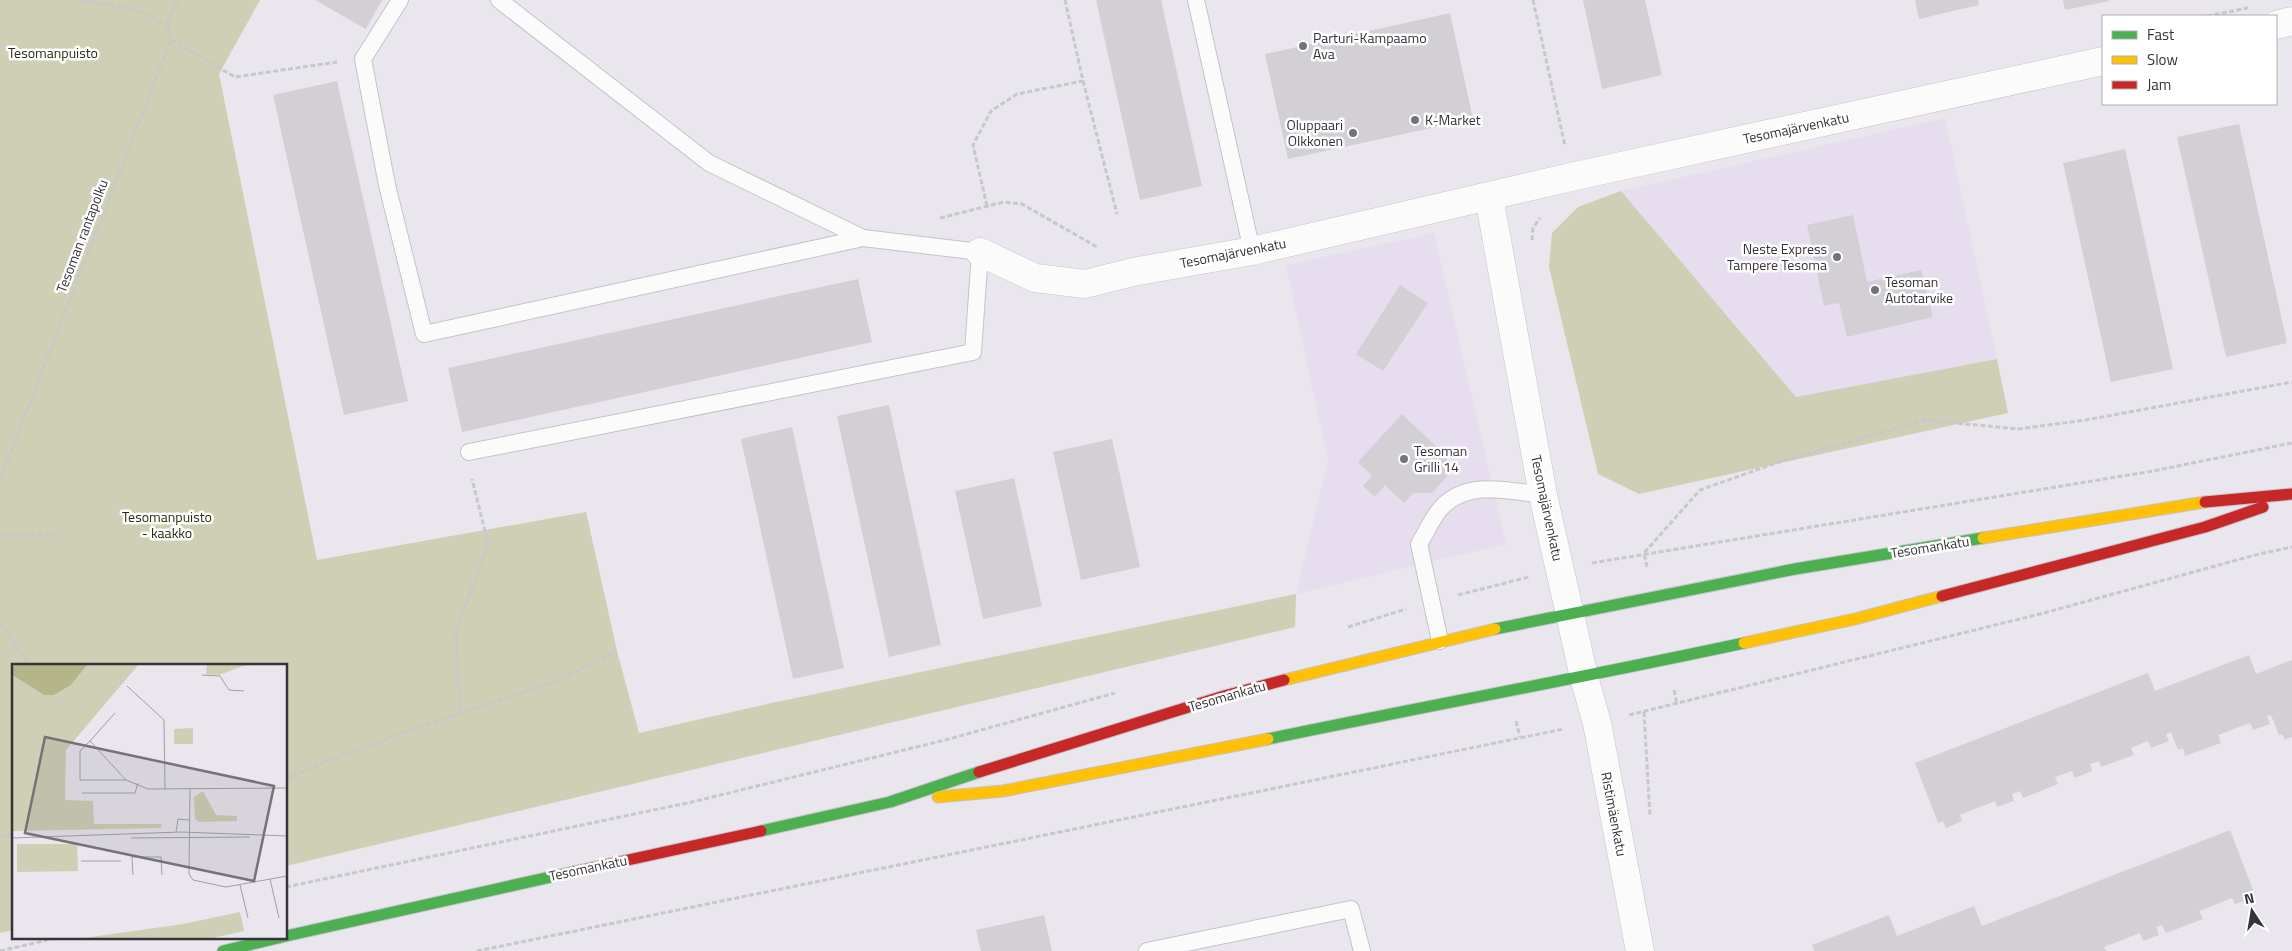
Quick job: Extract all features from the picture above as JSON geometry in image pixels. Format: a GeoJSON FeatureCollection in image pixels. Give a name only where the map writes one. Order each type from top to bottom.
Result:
{"type":"FeatureCollection","features":[{"type":"Feature","properties":{"kind":"main road","name":"Tesomankatu"},"geometry":{"type":"LineString","coordinates":[[288,936],[890,802],[999,765],[1224,696],[1343,664],[1440,641],[1795,569],[2187,504],[2292,495]]}},
{"type":"Feature","properties":{"kind":"main road","name":"Tesomankatu"},"geometry":{"type":"LineString","coordinates":[[890,802],[1003,791],[1228,747],[1510,688],[1584,677],[1855,619],[2205,527],[2292,495]]}},
{"type":"Feature","properties":{"kind":"main road"},"geometry":{"type":"LineString","coordinates":[[223,951],[278,938]]}},
{"type":"Feature","properties":{"kind":"street"},"geometry":{"type":"LineString","coordinates":[[2277,25],[2292,21]]}},
{"type":"Feature","properties":{"kind":"street","name":"Tesomajärvenkatu"},"geometry":{"type":"LineString","coordinates":[[980,252],[1035,278],[1084,284],[1133,272],[1252,251],[1571,177],[2102,61]]}},
{"type":"Feature","properties":{"kind":"street","name":"Tesomajärvenkatu"},"geometry":{"type":"LineString","coordinates":[[1489,196],[1543,495],[1571,613]]}},
{"type":"Feature","properties":{"kind":"street"},"geometry":{"type":"LineString","coordinates":[[1571,613],[1584,677]]}},
{"type":"Feature","properties":{"kind":"street","name":"Ristimäenkatu"},"geometry":{"type":"LineString","coordinates":[[1584,677],[1597,723],[1640,951]]}},
{"type":"Feature","properties":{"kind":"lane"},"geometry":{"type":"LineString","coordinates":[[400,0],[363,58],[387,185],[424,334],[863,238]]}},
{"type":"Feature","properties":{"kind":"lane"},"geometry":{"type":"LineString","coordinates":[[469,452],[972,352],[980,252],[863,238],[709,163],[499,0]]}},
{"type":"Feature","properties":{"kind":"lane"},"geometry":{"type":"LineString","coordinates":[[1196,0],[1252,251]]}},
{"type":"Feature","properties":{"kind":"lane"},"geometry":{"type":"LineString","coordinates":[[1440,641],[1419,544],[1439,509],[1450,498],[1464,492],[1482,488],[1543,495]]}},
{"type":"Feature","properties":{"kind":"lane"},"geometry":{"type":"LineString","coordinates":[[1147,951],[1351,909],[1362,951]]}},
{"type":"Feature","properties":{"kind":"path"},"geometry":{"type":"LineString","coordinates":[[80,0],[136,9],[167,25]]}},
{"type":"Feature","properties":{"kind":"path"},"geometry":{"type":"LineString","coordinates":[[177,0],[167,25],[171,40],[235,76],[363,58]]}},
{"type":"Feature","properties":{"kind":"path"},"geometry":{"type":"LineString","coordinates":[[1065,0],[1083,81],[1117,214]]}},
{"type":"Feature","properties":{"kind":"path"},"geometry":{"type":"LineString","coordinates":[[1533,0],[1571,177]]}},
{"type":"Feature","properties":{"kind":"path"},"geometry":{"type":"LineString","coordinates":[[2212,15],[2254,6]]}},
{"type":"Feature","properties":{"kind":"path","name":"Tesoman rantapolku"},"geometry":{"type":"LineString","coordinates":[[0,480],[171,40]]}},
{"type":"Feature","properties":{"kind":"path"},"geometry":{"type":"LineString","coordinates":[[987,206],[973,145],[991,111],[1017,94],[1083,81]]}},
{"type":"Feature","properties":{"kind":"path"},"geometry":{"type":"LineString","coordinates":[[1532,245],[1533,228],[1544,211]]}},
{"type":"Feature","properties":{"kind":"path"},"geometry":{"type":"LineString","coordinates":[[1644,553],[1700,490],[1779,462],[1925,420],[2018,429],[2086,420],[2292,382]]}},
{"type":"Feature","properties":{"kind":"path"},"geometry":{"type":"LineString","coordinates":[[460,713],[456,633],[488,543],[469,469],[469,452]]}},
{"type":"Feature","properties":{"kind":"path"},"geometry":{"type":"LineString","coordinates":[[0,536],[59,533]]}},
{"type":"Feature","properties":{"kind":"path"},"geometry":{"type":"LineString","coordinates":[[477,951],[1510,739],[1597,723],[2044,613],[2259,554],[2292,547]]}},
{"type":"Feature","properties":{"kind":"path"},"geometry":{"type":"LineString","coordinates":[[0,622],[27,664]]}},
{"type":"Feature","properties":{"kind":"path"},"geometry":{"type":"LineString","coordinates":[[288,778],[314,766],[460,713],[543,686],[617,651]]}},
{"type":"Feature","properties":{"kind":"path"},"geometry":{"type":"LineString","coordinates":[[0,951],[56,938]]}},
{"type":"Feature","properties":{"kind":"shaded area"},"geometry":{"type":"Polygon","coordinates":[[[1945,118],[1997,359],[1796,397],[1621,191],[1945,118]]]}},
{"type":"Feature","properties":{"kind":"shaded area"},"geometry":{"type":"Polygon","coordinates":[[[1434,233],[1506,544],[1296,594],[1328,460],[1286,265],[1434,233]]]}},
{"type":"Feature","properties":{"kind":"green space","name":"Tesomanpuisto - kaakko"},"geometry":{"type":"Polygon","coordinates":[[[0,0],[260,0],[219,74],[317,560],[586,512],[617,651],[639,733],[767,704],[1296,594],[1295,627],[288,866],[288,664],[12,664],[12,930],[0,933],[0,0]]]}},
{"type":"Feature","properties":{"kind":"green space"},"geometry":{"type":"Polygon","coordinates":[[[1621,191],[1796,397],[1997,359],[2008,413],[1639,494],[1598,474],[1549,267],[1552,233],[1578,207],[1621,191]]]}},
{"type":"Feature","properties":{"kind":"building"},"geometry":{"type":"Polygon","coordinates":[[[315,0],[382,0],[366,29],[315,0]]]}},
{"type":"Feature","properties":{"kind":"building"},"geometry":{"type":"Polygon","coordinates":[[[1096,0],[1161,0],[1202,186],[1140,200],[1096,0]]]}},
{"type":"Feature","properties":{"kind":"building"},"geometry":{"type":"Polygon","coordinates":[[[1583,0],[1645,0],[1662,75],[1602,89],[1583,0]]]}},
{"type":"Feature","properties":{"kind":"building"},"geometry":{"type":"Polygon","coordinates":[[[1915,0],[1978,0],[1979,5],[1919,19],[1915,0]]]}},
{"type":"Feature","properties":{"kind":"building"},"geometry":{"type":"Polygon","coordinates":[[[2063,0],[2109,0],[2109,1],[2065,10],[2063,0]]]}},
{"type":"Feature","properties":{"kind":"building"},"geometry":{"type":"Polygon","coordinates":[[[1450,13],[1473,119],[1288,159],[1265,54],[1450,13]]]}},
{"type":"Feature","properties":{"kind":"building"},"geometry":{"type":"Polygon","coordinates":[[[337,81],[408,401],[344,415],[273,95],[337,81]]]}},
{"type":"Feature","properties":{"kind":"building"},"geometry":{"type":"Polygon","coordinates":[[[2239,124],[2287,343],[2226,357],[2177,137],[2239,124]]]}},
{"type":"Feature","properties":{"kind":"building"},"geometry":{"type":"Polygon","coordinates":[[[2125,149],[2173,369],[2111,382],[2063,163],[2125,149]]]}},
{"type":"Feature","properties":{"kind":"building"},"geometry":{"type":"Polygon","coordinates":[[[1853,215],[1867,282],[1921,270],[1933,317],[1847,337],[1839,303],[1824,306],[1807,225],[1853,215]]]}},
{"type":"Feature","properties":{"kind":"building"},"geometry":{"type":"Polygon","coordinates":[[[858,279],[872,342],[462,432],[448,368],[858,279]]]}},
{"type":"Feature","properties":{"kind":"building"},"geometry":{"type":"Polygon","coordinates":[[[1400,285],[1428,303],[1383,371],[1356,354],[1400,285]]]}},
{"type":"Feature","properties":{"kind":"building"},"geometry":{"type":"Polygon","coordinates":[[[889,405],[941,645],[889,657],[837,416],[889,405]]]}},
{"type":"Feature","properties":{"kind":"building","name":"Tesoman Grilli 14"},"geometry":{"type":"Polygon","coordinates":[[[1402,414],[1447,457],[1448,475],[1432,493],[1413,493],[1404,503],[1385,485],[1375,497],[1363,486],[1372,476],[1358,462],[1402,414]]]}},
{"type":"Feature","properties":{"kind":"building"},"geometry":{"type":"Polygon","coordinates":[[[792,427],[844,668],[793,679],[741,439],[792,427]]]}},
{"type":"Feature","properties":{"kind":"building"},"geometry":{"type":"Polygon","coordinates":[[[1112,439],[1140,567],[1081,580],[1053,452],[1112,439]]]}},
{"type":"Feature","properties":{"kind":"building"},"geometry":{"type":"Polygon","coordinates":[[[1014,478],[1042,606],[983,619],[955,491],[1014,478]]]}},
{"type":"Feature","properties":{"kind":"building"},"geometry":{"type":"Polygon","coordinates":[[[2249,655],[2256,674],[2292,660],[2292,737],[2285,740],[2282,734],[2279,735],[2271,715],[2267,716],[2270,724],[2253,730],[2250,723],[2218,735],[2221,743],[2185,756],[2183,748],[2178,750],[2171,732],[2166,734],[2169,741],[2151,748],[2148,741],[2131,748],[2134,755],[2101,767],[2099,761],[2090,764],[2092,771],[2075,778],[2072,771],[2055,777],[2058,784],[2023,798],[2020,791],[2012,794],[2014,801],[1997,807],[1995,801],[1960,815],[1962,821],[1946,828],[1943,821],[1938,823],[1915,763],[2148,673],[2155,691],[2249,655]]]}},
{"type":"Feature","properties":{"kind":"building"},"geometry":{"type":"Polygon","coordinates":[[[2230,830],[2253,890],[2248,892],[2251,899],[2235,904],[2232,898],[2199,911],[2203,919],[2166,933],[2162,925],[2156,927],[2159,935],[2143,941],[2140,933],[2104,947],[2106,951],[1814,951],[1812,945],[1889,915],[1897,936],[1974,906],[1982,926],[2230,830]]]}},
{"type":"Feature","properties":{"kind":"building"},"geometry":{"type":"Polygon","coordinates":[[[1044,915],[1052,951],[981,951],[976,930],[1044,915]]]}},
{"type":"Feature","properties":{"kind":"traffic: fast"},"geometry":{"type":"LineString","coordinates":[[1495,629],[1795,569],[1983,538]]}},
{"type":"Feature","properties":{"kind":"traffic: fast"},"geometry":{"type":"LineString","coordinates":[[1268,739],[1744,643]]}},
{"type":"Feature","properties":{"kind":"traffic: fast"},"geometry":{"type":"LineString","coordinates":[[761,831],[890,802],[979,772]]}},
{"type":"Feature","properties":{"kind":"traffic: fast"},"geometry":{"type":"LineString","coordinates":[[288,936],[573,872]]}},
{"type":"Feature","properties":{"kind":"traffic: fast"},"geometry":{"type":"LineString","coordinates":[[223,951],[278,938]]}},
{"type":"Feature","properties":{"kind":"traffic: slow"},"geometry":{"type":"LineString","coordinates":[[1983,538],[2205,502]]}},
{"type":"Feature","properties":{"kind":"traffic: slow"},"geometry":{"type":"LineString","coordinates":[[1744,643],[1855,619],[1942,596]]}},
{"type":"Feature","properties":{"kind":"traffic: slow"},"geometry":{"type":"LineString","coordinates":[[1284,680],[1495,629]]}},
{"type":"Feature","properties":{"kind":"traffic: slow"},"geometry":{"type":"LineString","coordinates":[[938,797],[1003,791],[1268,739]]}},
{"type":"Feature","properties":{"kind":"traffic: jam"},"geometry":{"type":"LineString","coordinates":[[2205,502],[2292,494]]}},
{"type":"Feature","properties":{"kind":"traffic: jam"},"geometry":{"type":"LineString","coordinates":[[1942,596],[2205,527],[2263,507]]}},
{"type":"Feature","properties":{"kind":"traffic: jam"},"geometry":{"type":"LineString","coordinates":[[979,772],[1224,696],[1284,680]]}},
{"type":"Feature","properties":{"kind":"traffic: jam"},"geometry":{"type":"LineString","coordinates":[[573,872],[761,831]]}},
{"type":"Feature","properties":{"kind":"place","name":"Parturi-Kampaamo Ava"},"geometry":{"type":"Point","coordinates":[1303,46]}},
{"type":"Feature","properties":{"kind":"place","name":"K-Market"},"geometry":{"type":"Point","coordinates":[1415,120]}},
{"type":"Feature","properties":{"kind":"place","name":"Oluppaari Olkkonen"},"geometry":{"type":"Point","coordinates":[1353,133]}},
{"type":"Feature","properties":{"kind":"place","name":"Neste Express Tampere Tesoma"},"geometry":{"type":"Point","coordinates":[1837,257]}},
{"type":"Feature","properties":{"kind":"place","name":"Tesoman Autotarvike"},"geometry":{"type":"Point","coordinates":[1875,290]}},
{"type":"Feature","properties":{"kind":"place","name":"Tesoman Grilli 14"},"geometry":{"type":"Point","coordinates":[1404,459]}},
{"type":"Feature","properties":{"kind":"park label","name":"Tesomanpuisto"},"geometry":{"type":"Point","coordinates":[53,53]}}]}
